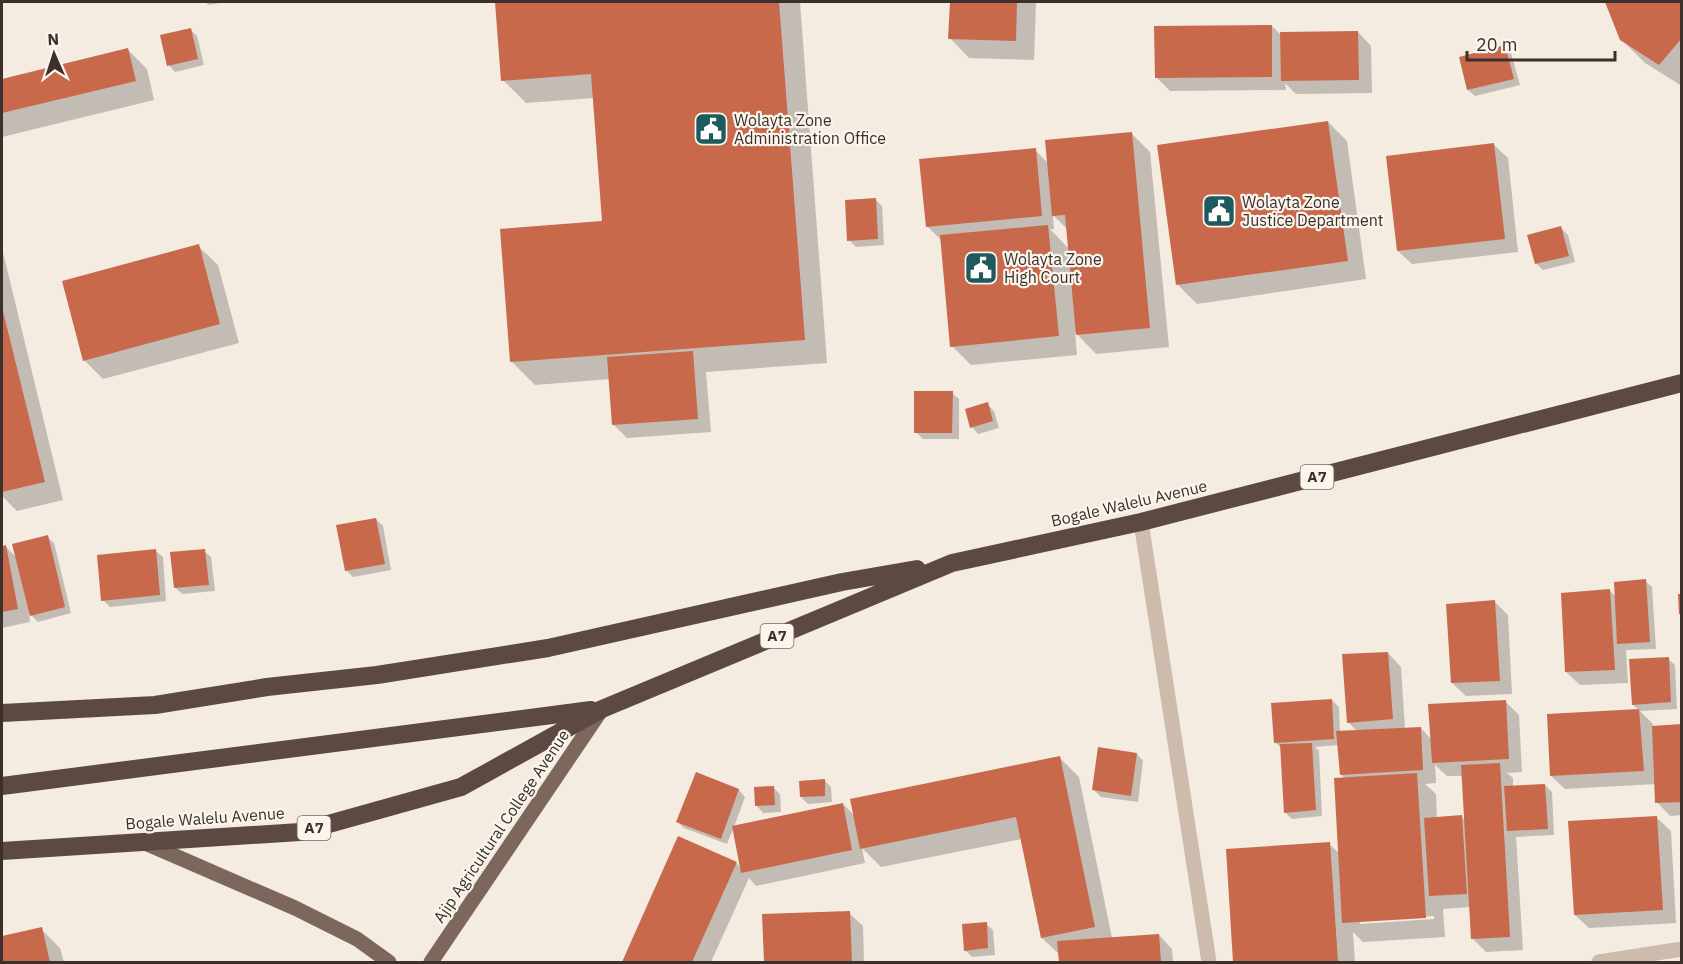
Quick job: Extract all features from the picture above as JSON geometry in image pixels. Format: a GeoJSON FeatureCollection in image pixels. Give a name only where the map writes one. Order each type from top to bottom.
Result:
{"type":"FeatureCollection","features":[{"type":"Feature","properties":{"kind":"highway","name":"Bogale Walelu Avenue"},"geometry":{"type":"LineString","coordinates":[[2,851],[300,832],[461,787],[602,709],[952,564],[1141,522],[1682,383]]}},
{"type":"Feature","properties":{"kind":"highway"},"geometry":{"type":"LineString","coordinates":[[2,713],[155,705],[267,687],[377,675],[548,648],[842,582],[952,564]]}},
{"type":"Feature","properties":{"kind":"highway","name":"Bogale Walelu Avenue"},"geometry":{"type":"LineString","coordinates":[[2,786],[602,709]]}},
{"type":"Feature","properties":{"kind":"main road","name":"Ajip Agricultural College Avenue"},"geometry":{"type":"LineString","coordinates":[[431,963],[602,709]]}},
{"type":"Feature","properties":{"kind":"main road","name":"A7"},"geometry":{"type":"LineString","coordinates":[[143,842],[295,908],[357,939],[390,963]]}},
{"type":"Feature","properties":{"kind":"street"},"geometry":{"type":"LineString","coordinates":[[1141,522],[1209,963]]}},
{"type":"Feature","properties":{"kind":"street"},"geometry":{"type":"LineString","coordinates":[[1599,963],[1682,949]]}},
{"type":"Feature","properties":{"kind":"building"},"geometry":{"type":"Polygon","coordinates":[[[495,2],[779,2],[805,340],[510,362],[500,229],[602,221],[591,74],[501,81],[495,2]]]}},
{"type":"Feature","properties":{"kind":"building"},"geometry":{"type":"Polygon","coordinates":[[[950,2],[1017,2],[1016,41],[948,39],[950,2]]]}},
{"type":"Feature","properties":{"kind":"building"},"geometry":{"type":"Polygon","coordinates":[[[1605,2],[1682,2],[1682,38],[1659,65],[1620,40],[1605,2]]]}},
{"type":"Feature","properties":{"kind":"building"},"geometry":{"type":"Polygon","coordinates":[[[1272,25],[1272,77],[1155,78],[1154,26],[1272,25]]]}},
{"type":"Feature","properties":{"kind":"building"},"geometry":{"type":"Polygon","coordinates":[[[191,28],[198,59],[167,66],[160,35],[191,28]]]}},
{"type":"Feature","properties":{"kind":"building"},"geometry":{"type":"Polygon","coordinates":[[[1358,31],[1359,80],[1281,81],[1280,32],[1358,31]]]}},
{"type":"Feature","properties":{"kind":"building"},"geometry":{"type":"Polygon","coordinates":[[[1505,45],[1514,79],[1467,90],[1459,57],[1505,45]]]}},
{"type":"Feature","properties":{"kind":"building"},"geometry":{"type":"Polygon","coordinates":[[[128,48],[136,81],[2,113],[2,79],[128,48]]]}},
{"type":"Feature","properties":{"kind":"building"},"geometry":{"type":"Polygon","coordinates":[[[1328,121],[1348,261],[1176,285],[1157,145],[1328,121]]]}},
{"type":"Feature","properties":{"kind":"building"},"geometry":{"type":"Polygon","coordinates":[[[1132,132],[1150,328],[1076,335],[1065,215],[1052,216],[1045,140],[1132,132]]]}},
{"type":"Feature","properties":{"kind":"building"},"geometry":{"type":"Polygon","coordinates":[[[1494,143],[1505,239],[1397,251],[1386,156],[1494,143]]]}},
{"type":"Feature","properties":{"kind":"building"},"geometry":{"type":"Polygon","coordinates":[[[1036,148],[1042,216],[926,227],[919,159],[1036,148]]]}},
{"type":"Feature","properties":{"kind":"building"},"geometry":{"type":"Polygon","coordinates":[[[876,198],[878,239],[847,241],[845,200],[876,198]]]}},
{"type":"Feature","properties":{"kind":"building"},"geometry":{"type":"Polygon","coordinates":[[[1048,225],[1059,336],[950,347],[940,235],[1048,225]]]}},
{"type":"Feature","properties":{"kind":"building"},"geometry":{"type":"Polygon","coordinates":[[[1561,226],[1569,256],[1535,264],[1527,235],[1561,226]]]}},
{"type":"Feature","properties":{"kind":"building"},"geometry":{"type":"Polygon","coordinates":[[[199,244],[220,324],[83,361],[62,281],[199,244]]]}},
{"type":"Feature","properties":{"kind":"building"},"geometry":{"type":"Polygon","coordinates":[[[2,307],[45,482],[2,492],[2,307]]]}},
{"type":"Feature","properties":{"kind":"building"},"geometry":{"type":"Polygon","coordinates":[[[693,351],[698,419],[612,425],[607,357],[693,351]]]}},
{"type":"Feature","properties":{"kind":"building"},"geometry":{"type":"Polygon","coordinates":[[[914,391],[953,391],[952,433],[914,433],[914,391]]]}},
{"type":"Feature","properties":{"kind":"building"},"geometry":{"type":"Polygon","coordinates":[[[988,402],[993,421],[970,428],[965,409],[988,402]]]}},
{"type":"Feature","properties":{"kind":"building"},"geometry":{"type":"Polygon","coordinates":[[[376,518],[385,564],[345,571],[336,525],[376,518]]]}},
{"type":"Feature","properties":{"kind":"building"},"geometry":{"type":"Polygon","coordinates":[[[48,535],[65,607],[30,616],[12,544],[48,535]]]}},
{"type":"Feature","properties":{"kind":"building"},"geometry":{"type":"Polygon","coordinates":[[[6,545],[18,609],[2,612],[2,546],[6,545]]]}},
{"type":"Feature","properties":{"kind":"building"},"geometry":{"type":"Polygon","coordinates":[[[156,549],[160,595],[101,601],[97,555],[156,549]]]}},
{"type":"Feature","properties":{"kind":"building"},"geometry":{"type":"Polygon","coordinates":[[[205,549],[209,585],[174,588],[170,552],[205,549]]]}},
{"type":"Feature","properties":{"kind":"building"},"geometry":{"type":"Polygon","coordinates":[[[1646,579],[1650,642],[1617,644],[1614,582],[1646,579]]]}},
{"type":"Feature","properties":{"kind":"building"},"geometry":{"type":"Polygon","coordinates":[[[1610,589],[1615,670],[1565,672],[1561,593],[1610,589]]]}},
{"type":"Feature","properties":{"kind":"building"},"geometry":{"type":"Polygon","coordinates":[[[1678,594],[1682,594],[1682,614],[1679,614],[1678,594]]]}},
{"type":"Feature","properties":{"kind":"building"},"geometry":{"type":"Polygon","coordinates":[[[1495,600],[1500,681],[1451,683],[1446,604],[1495,600]]]}},
{"type":"Feature","properties":{"kind":"building"},"geometry":{"type":"Polygon","coordinates":[[[1388,652],[1393,719],[1347,723],[1342,654],[1388,652]]]}},
{"type":"Feature","properties":{"kind":"building"},"geometry":{"type":"Polygon","coordinates":[[[1669,657],[1671,702],[1632,705],[1629,659],[1669,657]]]}},
{"type":"Feature","properties":{"kind":"building"},"geometry":{"type":"Polygon","coordinates":[[[1332,699],[1334,739],[1274,743],[1271,703],[1332,699]]]}},
{"type":"Feature","properties":{"kind":"building"},"geometry":{"type":"Polygon","coordinates":[[[1506,700],[1509,759],[1432,763],[1428,704],[1506,700]]]}},
{"type":"Feature","properties":{"kind":"building"},"geometry":{"type":"Polygon","coordinates":[[[1639,709],[1644,771],[1550,776],[1547,714],[1639,709]]]}},
{"type":"Feature","properties":{"kind":"building"},"geometry":{"type":"Polygon","coordinates":[[[1682,724],[1682,802],[1655,803],[1652,726],[1682,724]]]}},
{"type":"Feature","properties":{"kind":"building"},"geometry":{"type":"Polygon","coordinates":[[[1421,727],[1423,770],[1340,775],[1336,731],[1421,727]]]}},
{"type":"Feature","properties":{"kind":"building"},"geometry":{"type":"Polygon","coordinates":[[[1312,743],[1316,810],[1284,813],[1280,744],[1312,743]]]}},
{"type":"Feature","properties":{"kind":"building"},"geometry":{"type":"Polygon","coordinates":[[[1098,747],[1137,753],[1131,796],[1092,790],[1098,747]]]}},
{"type":"Feature","properties":{"kind":"building"},"geometry":{"type":"Polygon","coordinates":[[[1060,756],[1095,927],[1041,938],[1016,817],[860,849],[850,799],[1060,756]]]}},
{"type":"Feature","properties":{"kind":"building"},"geometry":{"type":"Polygon","coordinates":[[[1500,763],[1510,937],[1471,939],[1461,765],[1500,763]]]}},
{"type":"Feature","properties":{"kind":"building"},"geometry":{"type":"Polygon","coordinates":[[[696,772],[739,789],[721,839],[676,822],[696,772]]]}},
{"type":"Feature","properties":{"kind":"building"},"geometry":{"type":"Polygon","coordinates":[[[1417,773],[1426,918],[1342,923],[1334,778],[1417,773]]]}},
{"type":"Feature","properties":{"kind":"building"},"geometry":{"type":"Polygon","coordinates":[[[825,779],[825,796],[800,797],[799,781],[825,779]]]}},
{"type":"Feature","properties":{"kind":"building"},"geometry":{"type":"Polygon","coordinates":[[[1545,784],[1548,829],[1507,831],[1504,786],[1545,784]]]}},
{"type":"Feature","properties":{"kind":"building"},"geometry":{"type":"Polygon","coordinates":[[[774,786],[775,805],[755,806],[754,787],[774,786]]]}},
{"type":"Feature","properties":{"kind":"building"},"geometry":{"type":"Polygon","coordinates":[[[843,803],[852,850],[741,873],[732,826],[843,803]]]}},
{"type":"Feature","properties":{"kind":"building"},"geometry":{"type":"Polygon","coordinates":[[[1462,815],[1467,894],[1429,896],[1424,818],[1462,815]]]}},
{"type":"Feature","properties":{"kind":"building"},"geometry":{"type":"Polygon","coordinates":[[[1657,816],[1663,910],[1574,915],[1568,821],[1657,816]]]}},
{"type":"Feature","properties":{"kind":"building"},"geometry":{"type":"Polygon","coordinates":[[[678,836],[737,862],[692,962],[622,962],[678,836]]]}},
{"type":"Feature","properties":{"kind":"building"},"geometry":{"type":"Polygon","coordinates":[[[1330,842],[1338,962],[1233,962],[1226,849],[1330,842]]]}},
{"type":"Feature","properties":{"kind":"building"},"geometry":{"type":"Polygon","coordinates":[[[850,911],[852,962],[764,962],[762,914],[850,911]]]}},
{"type":"Feature","properties":{"kind":"building"},"geometry":{"type":"Polygon","coordinates":[[[987,922],[988,948],[964,951],[962,924],[987,922]]]}},
{"type":"Feature","properties":{"kind":"building"},"geometry":{"type":"Polygon","coordinates":[[[42,927],[50,962],[2,962],[2,936],[42,927]]]}},
{"type":"Feature","properties":{"kind":"building"},"geometry":{"type":"Polygon","coordinates":[[[1159,934],[1161,962],[1059,962],[1057,941],[1159,934]]]}},
{"type":"Feature","properties":{"kind":"place","name":"Wolayta Zone Administration Office"},"geometry":{"type":"Point","coordinates":[711,129]}},
{"type":"Feature","properties":{"kind":"place","name":"Wolayta Zone Justice Department"},"geometry":{"type":"Point","coordinates":[1219,211]}},
{"type":"Feature","properties":{"kind":"place","name":"Wolayta Zone High Court"},"geometry":{"type":"Point","coordinates":[981,268]}}]}
